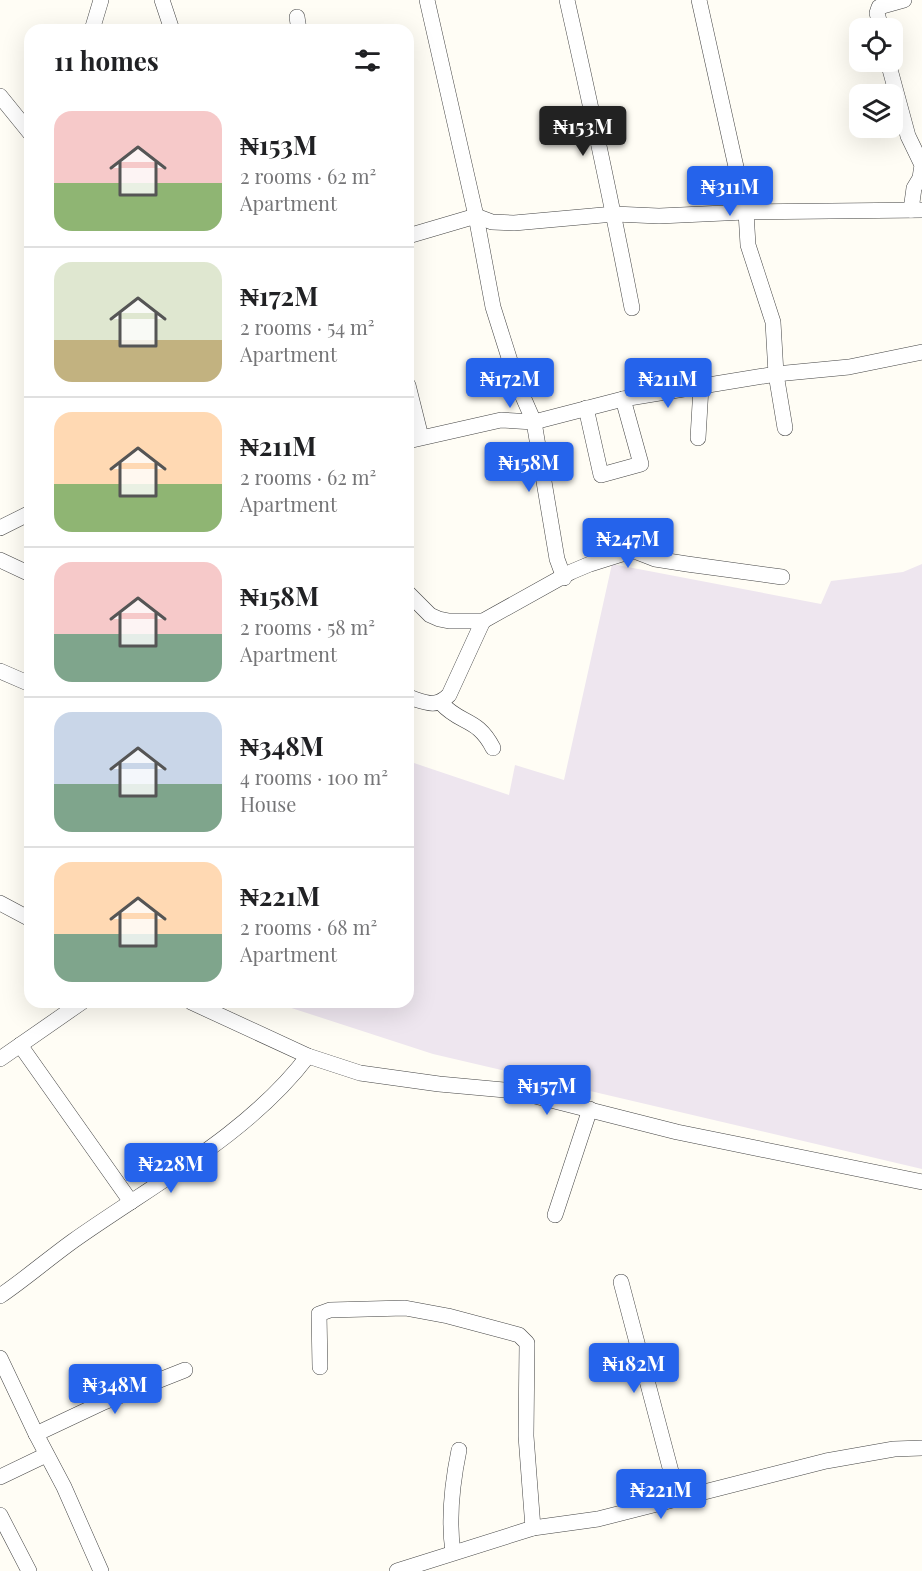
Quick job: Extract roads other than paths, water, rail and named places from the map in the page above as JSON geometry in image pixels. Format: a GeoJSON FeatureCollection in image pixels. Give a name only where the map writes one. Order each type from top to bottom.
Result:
{"type":"FeatureCollection","features":[{"type":"Feature","properties":{"kind":"street"},"geometry":{"type":"LineString","coordinates":[[94,24],[101,0]]}},
{"type":"Feature","properties":{"kind":"street"},"geometry":{"type":"LineString","coordinates":[[162,0],[170,24]]}},
{"type":"Feature","properties":{"kind":"street"},"geometry":{"type":"LineString","coordinates":[[427,0],[476,216],[493,307],[517,383],[534,422],[557,560],[564,578]]}},
{"type":"Feature","properties":{"kind":"street"},"geometry":{"type":"LineString","coordinates":[[567,0],[632,308]]}},
{"type":"Feature","properties":{"kind":"street"},"geometry":{"type":"LineString","coordinates":[[699,0],[746,212],[748,245],[773,322],[776,374],[784,428]]}},
{"type":"Feature","properties":{"kind":"street"},"geometry":{"type":"LineString","coordinates":[[878,18],[879,7],[904,0]]}},
{"type":"Feature","properties":{"kind":"street"},"geometry":{"type":"LineString","coordinates":[[414,234],[476,216],[492,222],[514,223],[614,214],[659,216],[746,212],[917,210],[914,189],[920,178],[921,165],[908,136],[891,72]]}},
{"type":"Feature","properties":{"kind":"street"},"geometry":{"type":"LineString","coordinates":[[0,96],[24,126]]}},
{"type":"Feature","properties":{"kind":"street"},"geometry":{"type":"LineString","coordinates":[[415,439],[501,420],[534,422],[623,399],[776,374],[849,367],[922,352]]}},
{"type":"Feature","properties":{"kind":"street"},"geometry":{"type":"LineString","coordinates":[[698,438],[701,387]]}},
{"type":"Feature","properties":{"kind":"street"},"geometry":{"type":"LineString","coordinates":[[586,408],[601,475],[641,464],[623,399]]}},
{"type":"Feature","properties":{"kind":"street"},"geometry":{"type":"LineString","coordinates":[[0,528],[24,516]]}},
{"type":"Feature","properties":{"kind":"street"},"geometry":{"type":"LineString","coordinates":[[414,599],[430,615],[439,619],[483,621],[590,564],[628,552],[638,552],[656,559],[782,577]]}},
{"type":"Feature","properties":{"kind":"street"},"geometry":{"type":"LineString","coordinates":[[0,560],[24,571]]}},
{"type":"Feature","properties":{"kind":"street"},"geometry":{"type":"LineString","coordinates":[[414,699],[434,704],[441,703],[451,690],[483,621]]}},
{"type":"Feature","properties":{"kind":"street"},"geometry":{"type":"LineString","coordinates":[[0,671],[24,681]]}},
{"type":"Feature","properties":{"kind":"street"},"geometry":{"type":"LineString","coordinates":[[441,703],[449,712],[470,721],[481,729],[493,748]]}},
{"type":"Feature","properties":{"kind":"street"},"geometry":{"type":"LineString","coordinates":[[0,903],[24,916]]}},
{"type":"Feature","properties":{"kind":"street"},"geometry":{"type":"LineString","coordinates":[[0,1059],[73,1008]]}},
{"type":"Feature","properties":{"kind":"street"},"geometry":{"type":"LineString","coordinates":[[204,1008],[308,1056],[360,1073],[439,1084],[515,1090],[677,1132],[922,1182]]}},
{"type":"Feature","properties":{"kind":"street"},"geometry":{"type":"LineString","coordinates":[[20,1045],[131,1202]]}},
{"type":"Feature","properties":{"kind":"street"},"geometry":{"type":"LineString","coordinates":[[0,1296],[72,1241],[131,1202],[248,1118],[271,1098],[308,1056]]}},
{"type":"Feature","properties":{"kind":"street"},"geometry":{"type":"LineString","coordinates":[[555,1215],[590,1109]]}},
{"type":"Feature","properties":{"kind":"street"},"geometry":{"type":"LineString","coordinates":[[621,1282],[678,1498]]}},
{"type":"Feature","properties":{"kind":"street"},"geometry":{"type":"LineString","coordinates":[[320,1367],[319,1314],[330,1310],[405,1308],[448,1316],[519,1335],[527,1343],[526,1436],[532,1528]]}},
{"type":"Feature","properties":{"kind":"street"},"geometry":{"type":"LineString","coordinates":[[0,1358],[46,1455],[64,1487],[101,1571]]}},
{"type":"Feature","properties":{"kind":"street"},"geometry":{"type":"LineString","coordinates":[[36,1434],[104,1402],[185,1370]]}},
{"type":"Feature","properties":{"kind":"street"},"geometry":{"type":"LineString","coordinates":[[397,1571],[532,1528],[598,1519],[826,1461],[894,1449],[922,1448]]}},
{"type":"Feature","properties":{"kind":"street"},"geometry":{"type":"LineString","coordinates":[[453,1552],[449,1529],[454,1474],[459,1450]]}},
{"type":"Feature","properties":{"kind":"street"},"geometry":{"type":"LineString","coordinates":[[0,1477],[46,1455]]}},
{"type":"Feature","properties":{"kind":"street"},"geometry":{"type":"LineString","coordinates":[[0,1515],[29,1571]]}}]}
